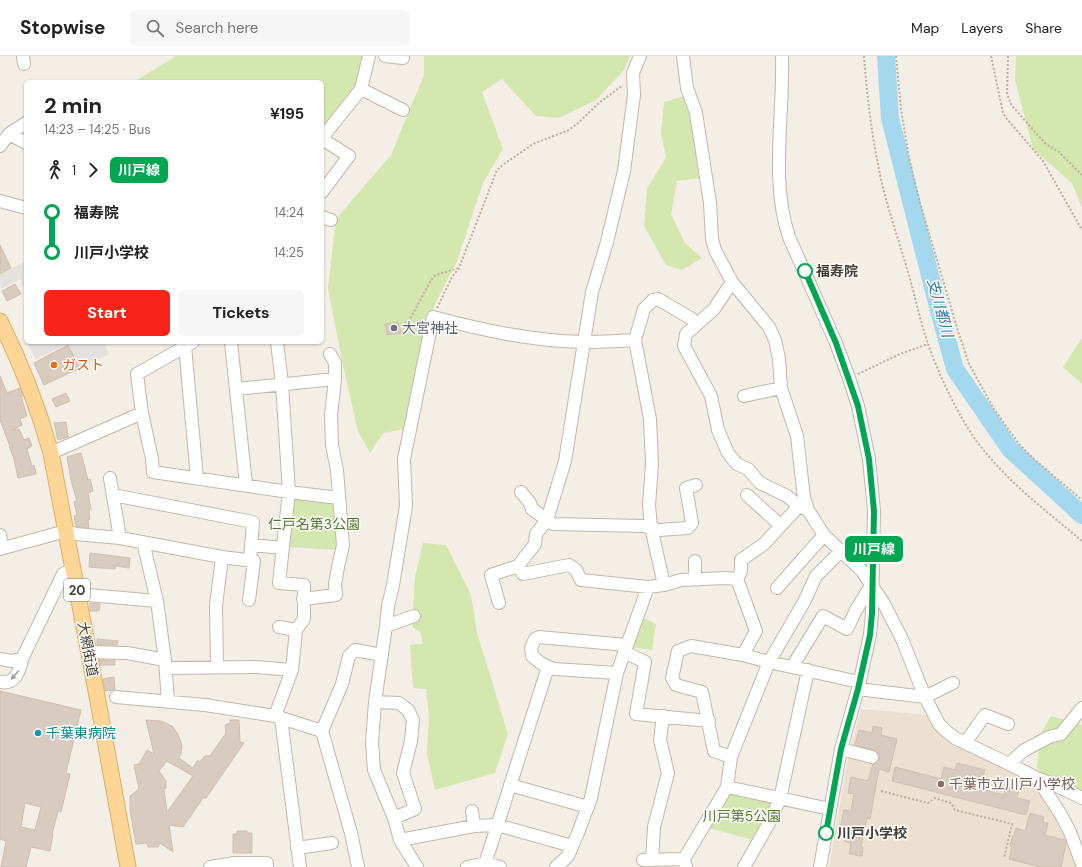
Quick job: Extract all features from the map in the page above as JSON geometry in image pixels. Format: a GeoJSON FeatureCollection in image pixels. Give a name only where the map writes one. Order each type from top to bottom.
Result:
{"type":"FeatureCollection","features":[{"type":"Feature","properties":{"kind":"main road","name":"大網街道"},"geometry":{"type":"LineString","coordinates":[[0,321],[4,337],[19,361],[32,394],[51,453],[128,867]]}},
{"type":"Feature","properties":{"kind":"street"},"geometry":{"type":"LineString","coordinates":[[324,136],[361,89],[369,56]]}},
{"type":"Feature","properties":{"kind":"street"},"geometry":{"type":"LineString","coordinates":[[385,56],[403,58]]}},
{"type":"Feature","properties":{"kind":"street"},"geometry":{"type":"LineString","coordinates":[[499,603],[491,575],[518,566],[535,544],[536,534],[547,520],[564,461],[592,292],[607,242],[624,170],[634,95],[633,73],[640,56]]}},
{"type":"Feature","properties":{"kind":"street"},"geometry":{"type":"LineString","coordinates":[[684,56],[687,88],[696,113],[710,203],[712,240],[715,250],[732,282],[769,327],[775,340],[778,353],[781,388],[797,436],[804,498],[803,508],[780,525],[764,544],[741,560],[741,571],[737,579],[756,631],[743,655]]}},
{"type":"Feature","properties":{"kind":"street"},"geometry":{"type":"LineString","coordinates":[[782,56],[779,164],[781,206],[784,222],[789,237],[836,343],[858,406],[864,432],[872,484],[874,511],[872,613],[870,635],[841,749],[820,867]]}},
{"type":"Feature","properties":{"kind":"street"},"geometry":{"type":"LineString","coordinates":[[361,89],[403,110]]}},
{"type":"Feature","properties":{"kind":"street"},"geometry":{"type":"LineString","coordinates":[[0,146],[9,134],[24,124]]}},
{"type":"Feature","properties":{"kind":"street"},"geometry":{"type":"LineString","coordinates":[[9,134],[24,142]]}},
{"type":"Feature","properties":{"kind":"street"},"geometry":{"type":"LineString","coordinates":[[324,140],[349,156],[324,189]]}},
{"type":"Feature","properties":{"kind":"street"},"geometry":{"type":"LineString","coordinates":[[0,201],[24,207]]}},
{"type":"Feature","properties":{"kind":"street"},"geometry":{"type":"LineString","coordinates":[[732,282],[714,309],[686,334],[684,346],[711,396],[718,430],[734,465],[748,469],[760,483],[787,496],[803,508],[824,534],[862,571],[883,602],[902,639],[925,696],[939,724],[946,731],[965,743],[1082,798]]}},
{"type":"Feature","properties":{"kind":"street"},"geometry":{"type":"LineString","coordinates":[[664,585],[651,527],[649,505],[652,464],[650,419],[635,340],[644,309],[653,300],[658,299],[692,319],[696,325]]}},
{"type":"Feature","properties":{"kind":"street"},"geometry":{"type":"LineString","coordinates":[[417,867],[400,840],[394,818],[374,770],[372,742],[375,702],[388,606],[393,585],[406,506],[404,459],[433,317],[489,331],[543,339],[583,342],[635,340]]}},
{"type":"Feature","properties":{"kind":"street"},"geometry":{"type":"LineString","coordinates":[[197,478],[189,344],[137,374],[142,414],[152,459],[153,472],[339,498]]}},
{"type":"Feature","properties":{"kind":"street"},"geometry":{"type":"LineString","coordinates":[[231,344],[246,485]]}},
{"type":"Feature","properties":{"kind":"street"},"geometry":{"type":"LineString","coordinates":[[277,344],[282,384],[289,492],[279,583],[304,586],[304,619],[296,630],[292,670],[278,717],[300,867]]}},
{"type":"Feature","properties":{"kind":"street"},"geometry":{"type":"LineString","coordinates":[[304,599],[336,595],[335,584],[343,544],[337,470],[332,445],[331,415],[334,363],[330,354]]}},
{"type":"Feature","properties":{"kind":"street"},"geometry":{"type":"LineString","coordinates":[[236,389],[334,379]]}},
{"type":"Feature","properties":{"kind":"street"},"geometry":{"type":"LineString","coordinates":[[744,396],[781,388]]}},
{"type":"Feature","properties":{"kind":"street"},"geometry":{"type":"LineString","coordinates":[[51,453],[142,414]]}},
{"type":"Feature","properties":{"kind":"street"},"geometry":{"type":"LineString","coordinates":[[110,478],[120,538]]}},
{"type":"Feature","properties":{"kind":"street"},"geometry":{"type":"LineString","coordinates":[[520,492],[530,503],[532,509],[553,524],[651,527],[659,530],[688,528],[692,523],[686,488],[696,485]]}},
{"type":"Feature","properties":{"kind":"street"},"geometry":{"type":"LineString","coordinates":[[113,494],[253,522],[250,560]]}},
{"type":"Feature","properties":{"kind":"street"},"geometry":{"type":"LineString","coordinates":[[747,495],[780,525]]}},
{"type":"Feature","properties":{"kind":"street"},"geometry":{"type":"LineString","coordinates":[[0,535],[1,548],[66,531],[76,534],[120,538],[222,557],[254,561],[249,600]]}},
{"type":"Feature","properties":{"kind":"street"},"geometry":{"type":"LineString","coordinates":[[777,588],[824,534]]}},
{"type":"Feature","properties":{"kind":"street"},"geometry":{"type":"LineString","coordinates":[[143,542],[157,601],[168,702]]}},
{"type":"Feature","properties":{"kind":"street"},"geometry":{"type":"LineString","coordinates":[[252,545],[282,548]]}},
{"type":"Feature","properties":{"kind":"street"},"geometry":{"type":"LineString","coordinates":[[663,716],[660,740],[668,773],[654,827],[648,860],[685,863],[727,787],[731,757],[769,662],[804,602],[816,576],[841,551]]}},
{"type":"Feature","properties":{"kind":"street"},"geometry":{"type":"LineString","coordinates":[[217,667],[216,605],[222,557]]}},
{"type":"Feature","properties":{"kind":"street"},"geometry":{"type":"LineString","coordinates":[[695,561],[695,579]]}},
{"type":"Feature","properties":{"kind":"street"},"geometry":{"type":"LineString","coordinates":[[518,566],[523,574],[569,565],[576,570],[581,580],[648,587],[664,585],[680,580],[737,579]]}},
{"type":"Feature","properties":{"kind":"street"},"geometry":{"type":"LineString","coordinates":[[0,682],[3,683],[10,681],[16,677],[21,668],[22,659],[63,574],[73,568]]}},
{"type":"Feature","properties":{"kind":"street"},"geometry":{"type":"LineString","coordinates":[[792,667],[822,616],[847,629],[856,610],[872,584]]}},
{"type":"Feature","properties":{"kind":"street"},"geometry":{"type":"LineString","coordinates":[[556,867],[568,856],[591,798],[617,673],[648,587]]}},
{"type":"Feature","properties":{"kind":"street"},"geometry":{"type":"LineString","coordinates":[[78,594],[157,601]]}},
{"type":"Feature","properties":{"kind":"street"},"geometry":{"type":"LineString","coordinates":[[386,626],[414,616]]}},
{"type":"Feature","properties":{"kind":"street"},"geometry":{"type":"LineString","coordinates":[[279,627],[296,630]]}},
{"type":"Feature","properties":{"kind":"street"},"geometry":{"type":"LineString","coordinates":[[617,673],[575,671],[548,667],[532,656],[532,648],[535,639],[539,637],[625,648],[645,662],[636,714],[708,721]]}},
{"type":"Feature","properties":{"kind":"street"},"geometry":{"type":"LineString","coordinates":[[731,757],[714,751],[702,692],[676,685],[672,678],[678,651],[691,646],[743,655],[808,670],[858,685],[925,696],[953,683]]}},
{"type":"Feature","properties":{"kind":"street"},"geometry":{"type":"LineString","coordinates":[[358,867],[351,833],[322,731],[342,684],[349,656],[355,650],[382,655]]}},
{"type":"Feature","properties":{"kind":"street"},"geometry":{"type":"LineString","coordinates":[[89,652],[127,653],[165,664],[217,667],[256,667],[292,670]]}},
{"type":"Feature","properties":{"kind":"street"},"geometry":{"type":"LineString","coordinates":[[0,659],[10,661],[22,659]]}},
{"type":"Feature","properties":{"kind":"street"},"geometry":{"type":"LineString","coordinates":[[485,865],[548,667]]}},
{"type":"Feature","properties":{"kind":"street"},"geometry":{"type":"LineString","coordinates":[[744,867],[768,825],[780,799],[808,670]]}},
{"type":"Feature","properties":{"kind":"street"},"geometry":{"type":"LineString","coordinates":[[116,697],[205,705],[278,717],[322,731]]}},
{"type":"Feature","properties":{"kind":"street"},"geometry":{"type":"LineString","coordinates":[[375,702],[399,703],[408,710],[413,720],[412,741],[403,773],[415,809],[394,818]]}},
{"type":"Feature","properties":{"kind":"street"},"geometry":{"type":"LineString","coordinates":[[1010,764],[1023,751],[1048,737],[1061,734],[1082,708]]}},
{"type":"Feature","properties":{"kind":"street"},"geometry":{"type":"LineString","coordinates":[[965,743],[985,715],[1008,724]]}},
{"type":"Feature","properties":{"kind":"street"},"geometry":{"type":"LineString","coordinates":[[841,749],[872,757]]}},
{"type":"Feature","properties":{"kind":"street"},"geometry":{"type":"LineString","coordinates":[[1037,778],[1060,812],[1070,832],[1082,864]]}},
{"type":"Feature","properties":{"kind":"street"},"geometry":{"type":"LineString","coordinates":[[510,785],[588,807]]}},
{"type":"Feature","properties":{"kind":"street"},"geometry":{"type":"LineString","coordinates":[[727,787],[830,809]]}},
{"type":"Feature","properties":{"kind":"street"},"geometry":{"type":"LineString","coordinates":[[472,811],[474,826]]}},
{"type":"Feature","properties":{"kind":"street"},"geometry":{"type":"LineString","coordinates":[[400,840],[474,826],[497,825],[572,846]]}},
{"type":"Feature","properties":{"kind":"street"},"geometry":{"type":"LineString","coordinates":[[297,848],[332,843]]}},
{"type":"Feature","properties":{"kind":"street"},"geometry":{"type":"LineString","coordinates":[[210,867],[235,863],[267,863],[267,867]]}},
{"type":"Feature","properties":{"kind":"street"},"geometry":{"type":"LineString","coordinates":[[467,867],[485,865],[500,867]]}},
{"type":"Feature","properties":{"kind":"path"},"geometry":{"type":"LineString","coordinates":[[864,56],[870,120],[881,180],[928,344],[962,419],[976,440],[996,465],[1082,542]]}},
{"type":"Feature","properties":{"kind":"path"},"geometry":{"type":"LineString","coordinates":[[896,56],[901,109],[909,158],[922,211],[969,364],[994,409],[1020,444],[1034,459],[1082,500]]}},
{"type":"Feature","properties":{"kind":"path"},"geometry":{"type":"LineString","coordinates":[[991,56],[1003,112],[1007,119],[1043,161],[1082,230]]}},
{"type":"Feature","properties":{"kind":"path"},"geometry":{"type":"LineString","coordinates":[[1008,56],[1007,94],[1012,106],[1046,144],[1059,152],[1082,175]]}},
{"type":"Feature","properties":{"kind":"path"},"geometry":{"type":"LineString","coordinates":[[433,317],[452,277],[459,268],[497,170],[533,144],[569,130],[599,103],[622,86],[633,73]]}},
{"type":"Feature","properties":{"kind":"path"},"geometry":{"type":"LineString","coordinates":[[401,325],[409,321],[431,280],[436,275],[459,268]]}},
{"type":"Feature","properties":{"kind":"path"},"geometry":{"type":"LineString","coordinates":[[849,378],[900,354],[928,344]]}},
{"type":"Feature","properties":{"kind":"path"},"geometry":{"type":"LineString","coordinates":[[881,791],[928,803],[936,798],[951,803],[955,810],[1012,824],[1004,858]]}},
{"type":"Feature","properties":{"kind":"shaded area"},"geometry":{"type":"Polygon","coordinates":[[[24,262],[24,287],[20,279],[1,289],[0,275],[24,262]]]}},
{"type":"Feature","properties":{"kind":"shaded area"},"geometry":{"type":"Polygon","coordinates":[[[30,344],[67,344],[36,359],[28,345],[30,344]]]}},
{"type":"Feature","properties":{"kind":"shaded area"},"geometry":{"type":"Polygon","coordinates":[[[67,344],[104,344],[109,354],[80,367],[67,344]]]}},
{"type":"Feature","properties":{"kind":"shaded area","name":"千葉市立川戸小学校"},"geometry":{"type":"Polygon","coordinates":[[[861,709],[931,715],[937,725],[1034,778],[1051,806],[1081,867],[829,867],[848,759],[861,709]]]}},
{"type":"Feature","properties":{"kind":"green space"},"geometry":{"type":"Polygon","coordinates":[[[176,56],[365,56],[358,78],[348,98],[324,131],[324,80],[137,80],[176,56]]]}},
{"type":"Feature","properties":{"kind":"green space"},"geometry":{"type":"Polygon","coordinates":[[[424,56],[630,56],[624,70],[596,100],[559,118],[536,116],[502,79],[482,92],[503,149],[483,183],[457,261],[436,302],[428,323],[410,428],[383,433],[370,453],[358,431],[342,361],[328,288],[336,219],[391,155],[424,75],[424,56]]]}},
{"type":"Feature","properties":{"kind":"green space"},"geometry":{"type":"Polygon","coordinates":[[[1016,56],[1082,56],[1082,208],[1072,183],[1033,149],[1015,80],[1016,56]]]}},
{"type":"Feature","properties":{"kind":"green space"},"geometry":{"type":"Polygon","coordinates":[[[694,93],[702,178],[677,181],[671,214],[685,243],[702,258],[682,270],[666,265],[644,226],[647,189],[666,157],[661,133],[664,102],[694,93]]]}},
{"type":"Feature","properties":{"kind":"green space"},"geometry":{"type":"Polygon","coordinates":[[[1082,338],[1082,384],[1063,367],[1082,338]]]}},
{"type":"Feature","properties":{"kind":"green space","name":"仁戸名第3公園"},"geometry":{"type":"Polygon","coordinates":[[[294,498],[335,503],[339,550],[287,547],[294,498]]]}},
{"type":"Feature","properties":{"kind":"green space"},"geometry":{"type":"Polygon","coordinates":[[[423,543],[446,545],[471,595],[477,633],[508,734],[495,773],[435,790],[427,753],[429,715],[426,689],[413,688],[410,645],[423,644],[421,633],[412,626],[415,577],[423,543]]]}},
{"type":"Feature","properties":{"kind":"green space"},"geometry":{"type":"Polygon","coordinates":[[[643,617],[656,624],[652,650],[630,647],[643,617]]]}},
{"type":"Feature","properties":{"kind":"green space"},"geometry":{"type":"Polygon","coordinates":[[[1051,716],[1082,725],[1082,796],[1044,777],[1037,767],[1041,733],[1051,716]]]}},
{"type":"Feature","properties":{"kind":"green space","name":"川戸第5公園"},"geometry":{"type":"Polygon","coordinates":[[[732,793],[770,801],[772,806],[753,840],[709,828],[726,794],[732,793]]]}},
{"type":"Feature","properties":{"kind":"building"},"geometry":{"type":"Polygon","coordinates":[[[0,245],[11,268],[0,274],[0,245]]]}},
{"type":"Feature","properties":{"kind":"building"},"geometry":{"type":"Polygon","coordinates":[[[15,284],[21,294],[7,301],[2,291],[15,284]]]}},
{"type":"Feature","properties":{"kind":"building"},"geometry":{"type":"Polygon","coordinates":[[[398,322],[401,333],[387,335],[385,324],[398,322]]]}},
{"type":"Feature","properties":{"kind":"building"},"geometry":{"type":"Polygon","coordinates":[[[68,345],[80,368],[44,385],[34,363],[68,345]]]}},
{"type":"Feature","properties":{"kind":"building"},"geometry":{"type":"Polygon","coordinates":[[[0,376],[7,393],[20,388],[23,396],[21,396],[27,416],[20,419],[22,425],[12,430],[19,429],[24,440],[29,438],[32,446],[27,449],[36,474],[18,478],[10,446],[0,420],[0,376]]]}},
{"type":"Feature","properties":{"kind":"building"},"geometry":{"type":"Polygon","coordinates":[[[66,393],[70,401],[56,407],[52,399],[66,393]]]}},
{"type":"Feature","properties":{"kind":"building"},"geometry":{"type":"Polygon","coordinates":[[[66,422],[68,437],[58,440],[54,423],[66,422]]]}},
{"type":"Feature","properties":{"kind":"building"},"geometry":{"type":"Polygon","coordinates":[[[81,453],[88,480],[90,479],[93,491],[88,493],[91,509],[89,510],[89,528],[76,526],[74,516],[77,515],[74,502],[77,501],[67,457],[81,453]]]}},
{"type":"Feature","properties":{"kind":"building"},"geometry":{"type":"Polygon","coordinates":[[[90,553],[130,558],[129,568],[116,566],[115,569],[89,567],[90,553]]]}},
{"type":"Feature","properties":{"kind":"building"},"geometry":{"type":"Polygon","coordinates":[[[90,603],[100,604],[99,611],[90,611],[90,603]]]}},
{"type":"Feature","properties":{"kind":"building"},"geometry":{"type":"Polygon","coordinates":[[[97,639],[118,641],[117,645],[97,645],[97,639]]]}},
{"type":"Feature","properties":{"kind":"building"},"geometry":{"type":"Polygon","coordinates":[[[99,660],[115,660],[115,665],[100,665],[99,660]]]}},
{"type":"Feature","properties":{"kind":"building"},"geometry":{"type":"Polygon","coordinates":[[[114,677],[115,690],[105,691],[103,679],[114,677]]]}},
{"type":"Feature","properties":{"kind":"building","name":"千葉東病院"},"geometry":{"type":"Polygon","coordinates":[[[0,691],[81,710],[66,773],[70,774],[61,812],[58,811],[52,834],[50,851],[31,847],[26,867],[1,867],[6,841],[0,839],[0,691]],[[25,803],[21,827],[35,830],[41,807],[25,803]]]}},
{"type":"Feature","properties":{"kind":"building"},"geometry":{"type":"Polygon","coordinates":[[[146,720],[161,721],[172,726],[178,734],[182,746],[179,758],[193,768],[197,761],[201,761],[205,756],[210,756],[226,733],[225,725],[230,723],[230,720],[239,720],[240,742],[244,743],[206,798],[203,798],[183,827],[169,825],[173,852],[160,843],[158,847],[148,847],[147,843],[136,844],[130,811],[130,796],[139,789],[134,765],[139,764],[147,750],[154,754],[146,720]],[[167,761],[159,771],[166,781],[166,788],[164,790],[167,812],[193,776],[167,761]]]}},
{"type":"Feature","properties":{"kind":"building"},"geometry":{"type":"Polygon","coordinates":[[[873,726],[882,728],[881,735],[897,739],[889,772],[879,769],[870,819],[867,818],[861,847],[863,847],[862,856],[849,854],[851,843],[844,841],[845,834],[839,833],[844,810],[851,811],[854,794],[848,793],[851,777],[868,781],[873,764],[879,759],[877,751],[855,745],[859,730],[872,733],[873,726]]]}},
{"type":"Feature","properties":{"kind":"building"},"geometry":{"type":"Polygon","coordinates":[[[957,763],[985,770],[980,789],[1004,795],[1007,783],[1020,787],[1017,798],[1030,801],[1026,815],[892,781],[895,767],[941,779],[944,767],[955,770],[957,763]]]}},
{"type":"Feature","properties":{"kind":"building"},"geometry":{"type":"Polygon","coordinates":[[[1030,813],[1044,817],[1043,822],[1048,823],[1045,835],[1065,840],[1066,844],[1061,867],[1040,867],[1009,859],[1012,847],[1010,846],[1016,828],[1025,831],[1030,813]]]}},
{"type":"Feature","properties":{"kind":"building"},"geometry":{"type":"Polygon","coordinates":[[[237,831],[247,831],[247,833],[252,833],[252,853],[233,853],[233,834],[237,834],[237,831]]]}},
{"type":"Feature","properties":{"kind":"waterway","name":"支川都川"},"geometry":{"type":"LineString","coordinates":[[886,56],[890,118],[955,369],[1010,449],[1082,515]]}},
{"type":"Feature","properties":{"kind":"bus line","name":"川戸線"},"geometry":{"type":"LineString","coordinates":[[805,271],[836,343],[858,406],[869,459],[874,511],[874,558],[870,635],[858,689],[841,749],[826,833]]}},
{"type":"Feature","properties":{"kind":"place","name":"福寿院"},"geometry":{"type":"Point","coordinates":[805,271]}},
{"type":"Feature","properties":{"kind":"place","name":"大宮神社"},"geometry":{"type":"Point","coordinates":[394,328]}},
{"type":"Feature","properties":{"kind":"place","name":"ガスト"},"geometry":{"type":"Point","coordinates":[54,365]}},
{"type":"Feature","properties":{"kind":"place","name":"千葉東病院"},"geometry":{"type":"Point","coordinates":[38,733]}},
{"type":"Feature","properties":{"kind":"place","name":"千葉市立川戸小学校"},"geometry":{"type":"Point","coordinates":[941,784]}},
{"type":"Feature","properties":{"kind":"place","name":"川戸小学校"},"geometry":{"type":"Point","coordinates":[826,833]}}]}
